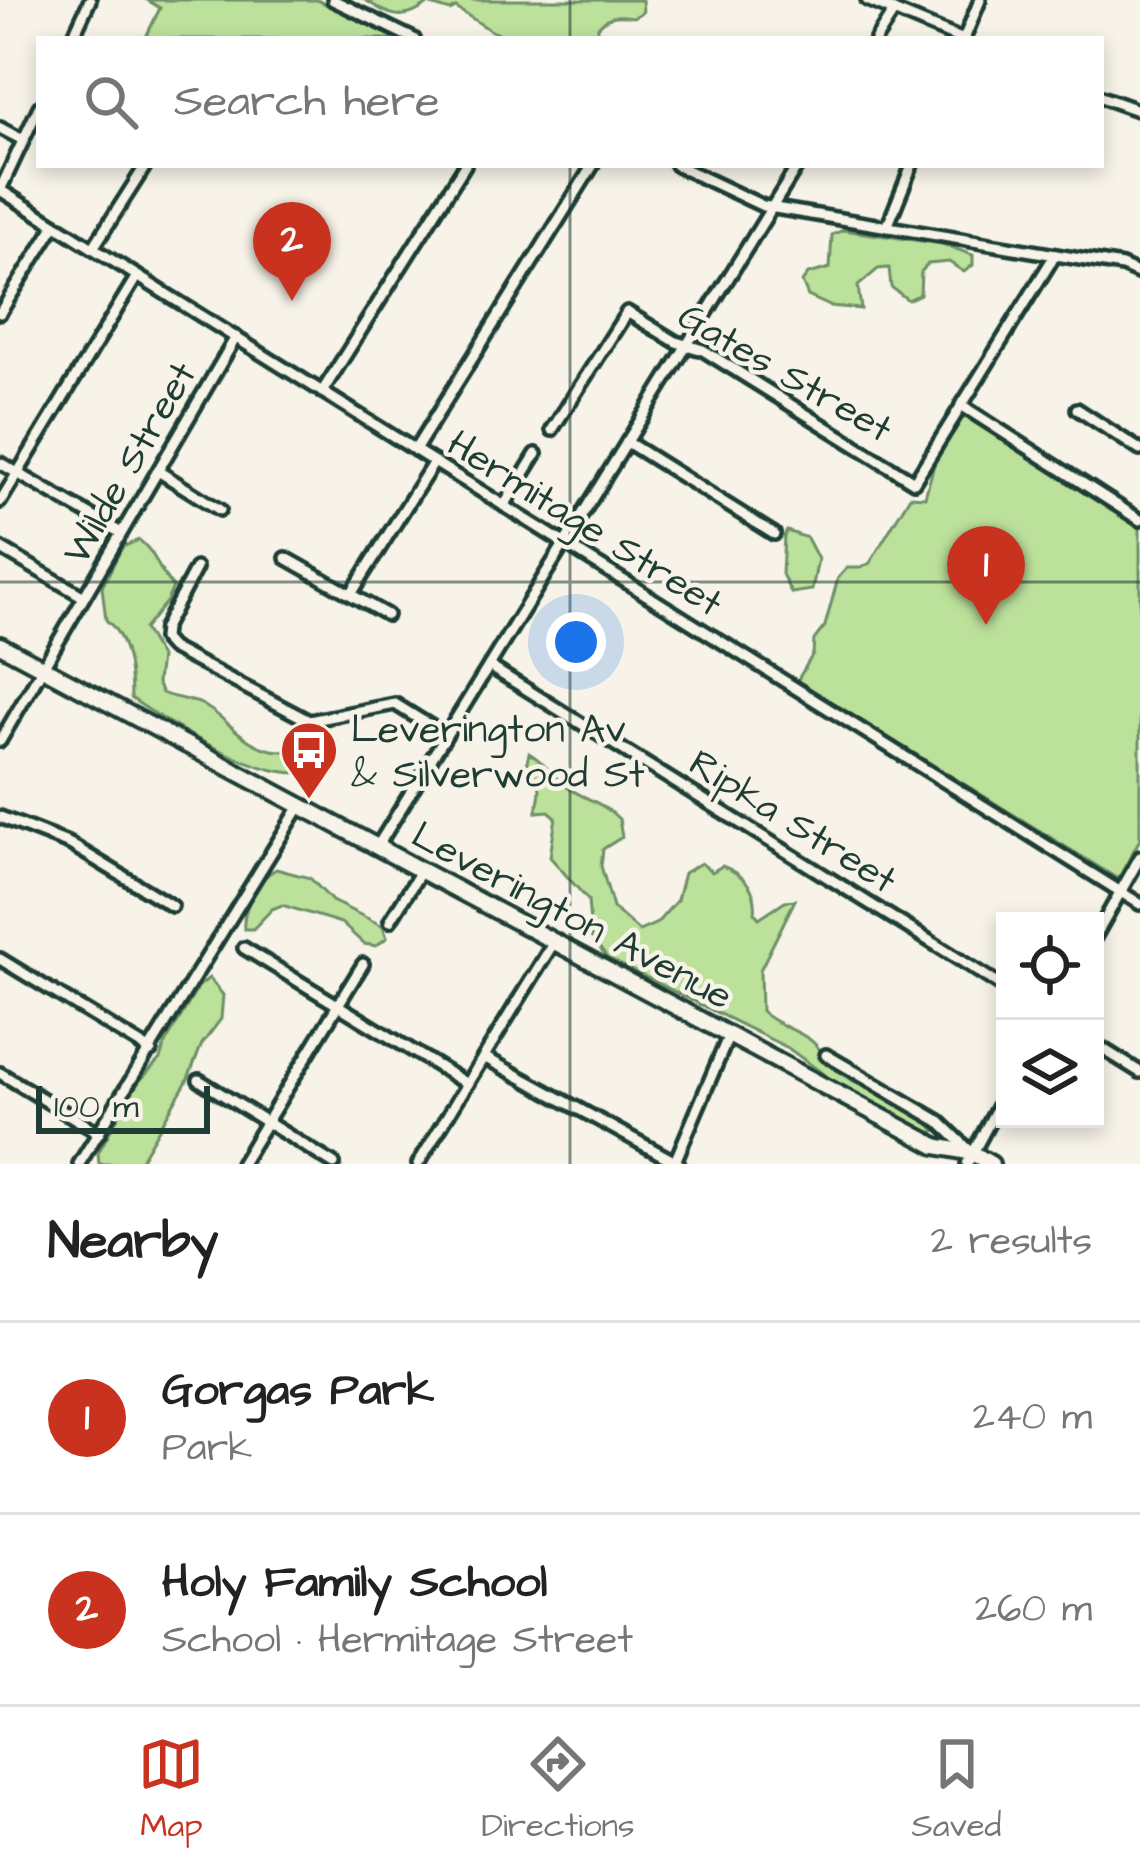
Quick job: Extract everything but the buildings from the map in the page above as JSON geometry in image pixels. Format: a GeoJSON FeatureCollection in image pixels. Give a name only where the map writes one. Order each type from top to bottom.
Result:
{"type":"FeatureCollection","features":[{"type":"Feature","properties":{"kind":"street"},"geometry":{"type":"LineString","coordinates":[[73,36],[91,0]]}},
{"type":"Feature","properties":{"kind":"street"},"geometry":{"type":"LineString","coordinates":[[333,0],[408,36]]}},
{"type":"Feature","properties":{"kind":"street"},"geometry":{"type":"LineString","coordinates":[[867,0],[956,36]]}},
{"type":"Feature","properties":{"kind":"street"},"geometry":{"type":"LineString","coordinates":[[964,36],[980,0]]}},
{"type":"Feature","properties":{"kind":"street"},"geometry":{"type":"LineString","coordinates":[[878,36],[893,11]]}},
{"type":"Feature","properties":{"kind":"street"},"geometry":{"type":"LineString","coordinates":[[1104,98],[1140,111]]}},
{"type":"Feature","properties":{"kind":"street"},"geometry":{"type":"LineString","coordinates":[[0,190],[36,113]]}},
{"type":"Feature","properties":{"kind":"street"},"geometry":{"type":"LineString","coordinates":[[0,128],[23,140]]}},
{"type":"Feature","properties":{"kind":"street"},"geometry":{"type":"LineString","coordinates":[[94,248],[144,168]]}},
{"type":"Feature","properties":{"kind":"street"},"geometry":{"type":"LineString","coordinates":[[322,392],[463,168]]}},
{"type":"Feature","properties":{"kind":"street"},"geometry":{"type":"LineString","coordinates":[[415,450],[591,168]]}},
{"type":"Feature","properties":{"kind":"street"},"geometry":{"type":"LineString","coordinates":[[683,168],[772,208],[1122,266],[1140,274]]}},
{"type":"Feature","properties":{"kind":"street"},"geometry":{"type":"LineString","coordinates":[[376,847],[796,168]]}},
{"type":"Feature","properties":{"kind":"street"},"geometry":{"type":"LineString","coordinates":[[887,226],[911,168]]}},
{"type":"Feature","properties":{"kind":"street","name":"Hermitage Street"},"geometry":{"type":"LineString","coordinates":[[0,190],[1140,904]]}},
{"type":"Feature","properties":{"kind":"street"},"geometry":{"type":"LineString","coordinates":[[0,313],[55,225]]}},
{"type":"Feature","properties":{"kind":"street"},"geometry":{"type":"LineString","coordinates":[[1055,255],[961,405],[1140,520]]}},
{"type":"Feature","properties":{"kind":"street"},"geometry":{"type":"LineString","coordinates":[[0,502],[137,276]]}},
{"type":"Feature","properties":{"kind":"street","name":"Gates Street"},"geometry":{"type":"LineString","coordinates":[[552,430],[627,312],[703,350],[914,482],[961,405]]}},
{"type":"Feature","properties":{"kind":"street","name":"Wilde Street"},"geometry":{"type":"LineString","coordinates":[[0,741],[236,338]]}},
{"type":"Feature","properties":{"kind":"street"},"geometry":{"type":"LineString","coordinates":[[1077,410],[1140,450]]}},
{"type":"Feature","properties":{"kind":"street"},"geometry":{"type":"LineString","coordinates":[[626,442],[774,534]]}},
{"type":"Feature","properties":{"kind":"street"},"geometry":{"type":"LineString","coordinates":[[504,506],[536,454]]}},
{"type":"Feature","properties":{"kind":"street"},"geometry":{"type":"LineString","coordinates":[[351,594],[434,462]]}},
{"type":"Feature","properties":{"kind":"street"},"geometry":{"type":"LineString","coordinates":[[0,463],[122,533]]}},
{"type":"Feature","properties":{"kind":"street"},"geometry":{"type":"LineString","coordinates":[[158,471],[220,510]]}},
{"type":"Feature","properties":{"kind":"street"},"geometry":{"type":"LineString","coordinates":[[0,548],[84,596]]}},
{"type":"Feature","properties":{"kind":"street"},"geometry":{"type":"LineString","coordinates":[[286,558],[387,615]]}},
{"type":"Feature","properties":{"kind":"street"},"geometry":{"type":"LineString","coordinates":[[196,568],[164,628],[163,639],[177,651],[304,720],[394,704],[445,735]]}},
{"type":"Feature","properties":{"kind":"street","name":"Leverington Avenue"},"geometry":{"type":"LineString","coordinates":[[0,645],[936,1145],[992,1164]]}},
{"type":"Feature","properties":{"kind":"street","name":"Ripka Street"},"geometry":{"type":"LineString","coordinates":[[489,665],[996,982]]}},
{"type":"Feature","properties":{"kind":"street"},"geometry":{"type":"LineString","coordinates":[[79,1164],[300,806]]}},
{"type":"Feature","properties":{"kind":"street"},"geometry":{"type":"LineString","coordinates":[[0,817],[70,844],[172,906]]}},
{"type":"Feature","properties":{"kind":"street"},"geometry":{"type":"LineString","coordinates":[[1104,921],[1140,857]]}},
{"type":"Feature","properties":{"kind":"street"},"geometry":{"type":"LineString","coordinates":[[390,921],[421,871]]}},
{"type":"Feature","properties":{"kind":"street"},"geometry":{"type":"LineString","coordinates":[[418,1164],[554,942]]}},
{"type":"Feature","properties":{"kind":"street"},"geometry":{"type":"LineString","coordinates":[[244,948],[466,1084]]}},
{"type":"Feature","properties":{"kind":"street"},"geometry":{"type":"LineString","coordinates":[[0,959],[151,1051]]}},
{"type":"Feature","properties":{"kind":"street"},"geometry":{"type":"LineString","coordinates":[[241,1164],[363,964]]}},
{"type":"Feature","properties":{"kind":"street"},"geometry":{"type":"LineString","coordinates":[[484,1057],[676,1163],[729,1035]]}},
{"type":"Feature","properties":{"kind":"street"},"geometry":{"type":"LineString","coordinates":[[1104,1050],[1140,1072]]}},
{"type":"Feature","properties":{"kind":"street"},"geometry":{"type":"LineString","coordinates":[[826,1055],[939,1120],[970,1159],[996,1110]]}},
{"type":"Feature","properties":{"kind":"street"},"geometry":{"type":"LineString","coordinates":[[0,1073],[99,1133]]}},
{"type":"Feature","properties":{"kind":"street"},"geometry":{"type":"LineString","coordinates":[[199,1081],[334,1164]]}},
{"type":"Feature","properties":{"kind":"green space"},"geometry":{"type":"Polygon","coordinates":[[[147,0],[317,0],[392,36],[146,36],[160,8],[147,0]]]}},
{"type":"Feature","properties":{"kind":"green space"},"geometry":{"type":"Polygon","coordinates":[[[365,0],[642,0],[643,12],[607,19],[598,27],[597,36],[506,36],[456,8],[450,11],[428,4],[404,15],[365,0]]]}},
{"type":"Feature","properties":{"kind":"green space"},"geometry":{"type":"Polygon","coordinates":[[[843,230],[942,244],[973,255],[973,265],[964,272],[949,262],[928,264],[921,272],[920,294],[908,300],[891,287],[889,268],[878,269],[858,286],[861,309],[830,306],[808,296],[802,282],[808,274],[830,268],[832,235],[843,230]]]}},
{"type":"Feature","properties":{"kind":"green space"},"geometry":{"type":"Polygon","coordinates":[[[962,418],[1140,528],[1140,839],[1118,879],[797,681],[825,626],[838,578],[847,568],[870,563],[910,496],[925,497],[935,461],[962,418]]]}},
{"type":"Feature","properties":{"kind":"green space"},"geometry":{"type":"Polygon","coordinates":[[[787,531],[807,538],[818,559],[812,590],[791,593],[782,574],[787,531]]]}},
{"type":"Feature","properties":{"kind":"green space"},"geometry":{"type":"Polygon","coordinates":[[[139,540],[173,587],[144,629],[160,657],[157,683],[162,693],[199,703],[246,739],[268,749],[288,750],[328,739],[336,741],[339,751],[318,768],[299,773],[276,770],[222,751],[131,698],[126,655],[119,635],[106,620],[102,587],[122,547],[139,540]]]}},
{"type":"Feature","properties":{"kind":"green space"},"geometry":{"type":"Polygon","coordinates":[[[529,753],[567,787],[619,819],[622,837],[603,849],[601,866],[613,908],[639,931],[657,923],[677,900],[684,873],[701,863],[712,872],[722,866],[743,878],[752,890],[759,918],[795,900],[760,970],[761,1011],[809,1039],[841,1073],[907,1107],[935,1131],[829,1078],[788,1048],[607,958],[591,937],[588,900],[550,857],[556,817],[549,811],[536,812],[540,790],[527,762],[529,753]]]}},
{"type":"Feature","properties":{"kind":"green space"},"geometry":{"type":"Polygon","coordinates":[[[276,869],[310,878],[332,901],[383,926],[387,938],[376,946],[364,944],[341,923],[282,905],[253,929],[244,929],[252,895],[276,869]]]}},
{"type":"Feature","properties":{"kind":"green space"},"geometry":{"type":"Polygon","coordinates":[[[209,978],[223,995],[221,1019],[202,1044],[187,1081],[138,1164],[99,1164],[98,1153],[134,1087],[160,1059],[199,986],[209,978]]]}},
{"type":"Feature","properties":{"kind":"place","name":"Holy Family School"},"geometry":{"type":"Point","coordinates":[292,301]}},
{"type":"Feature","properties":{"kind":"place","name":"Gorgas Park"},"geometry":{"type":"Point","coordinates":[986,625]}},
{"type":"Feature","properties":{"kind":"place","name":"Leverington Av & Silverwood St"},"geometry":{"type":"Point","coordinates":[309,801]}}]}
